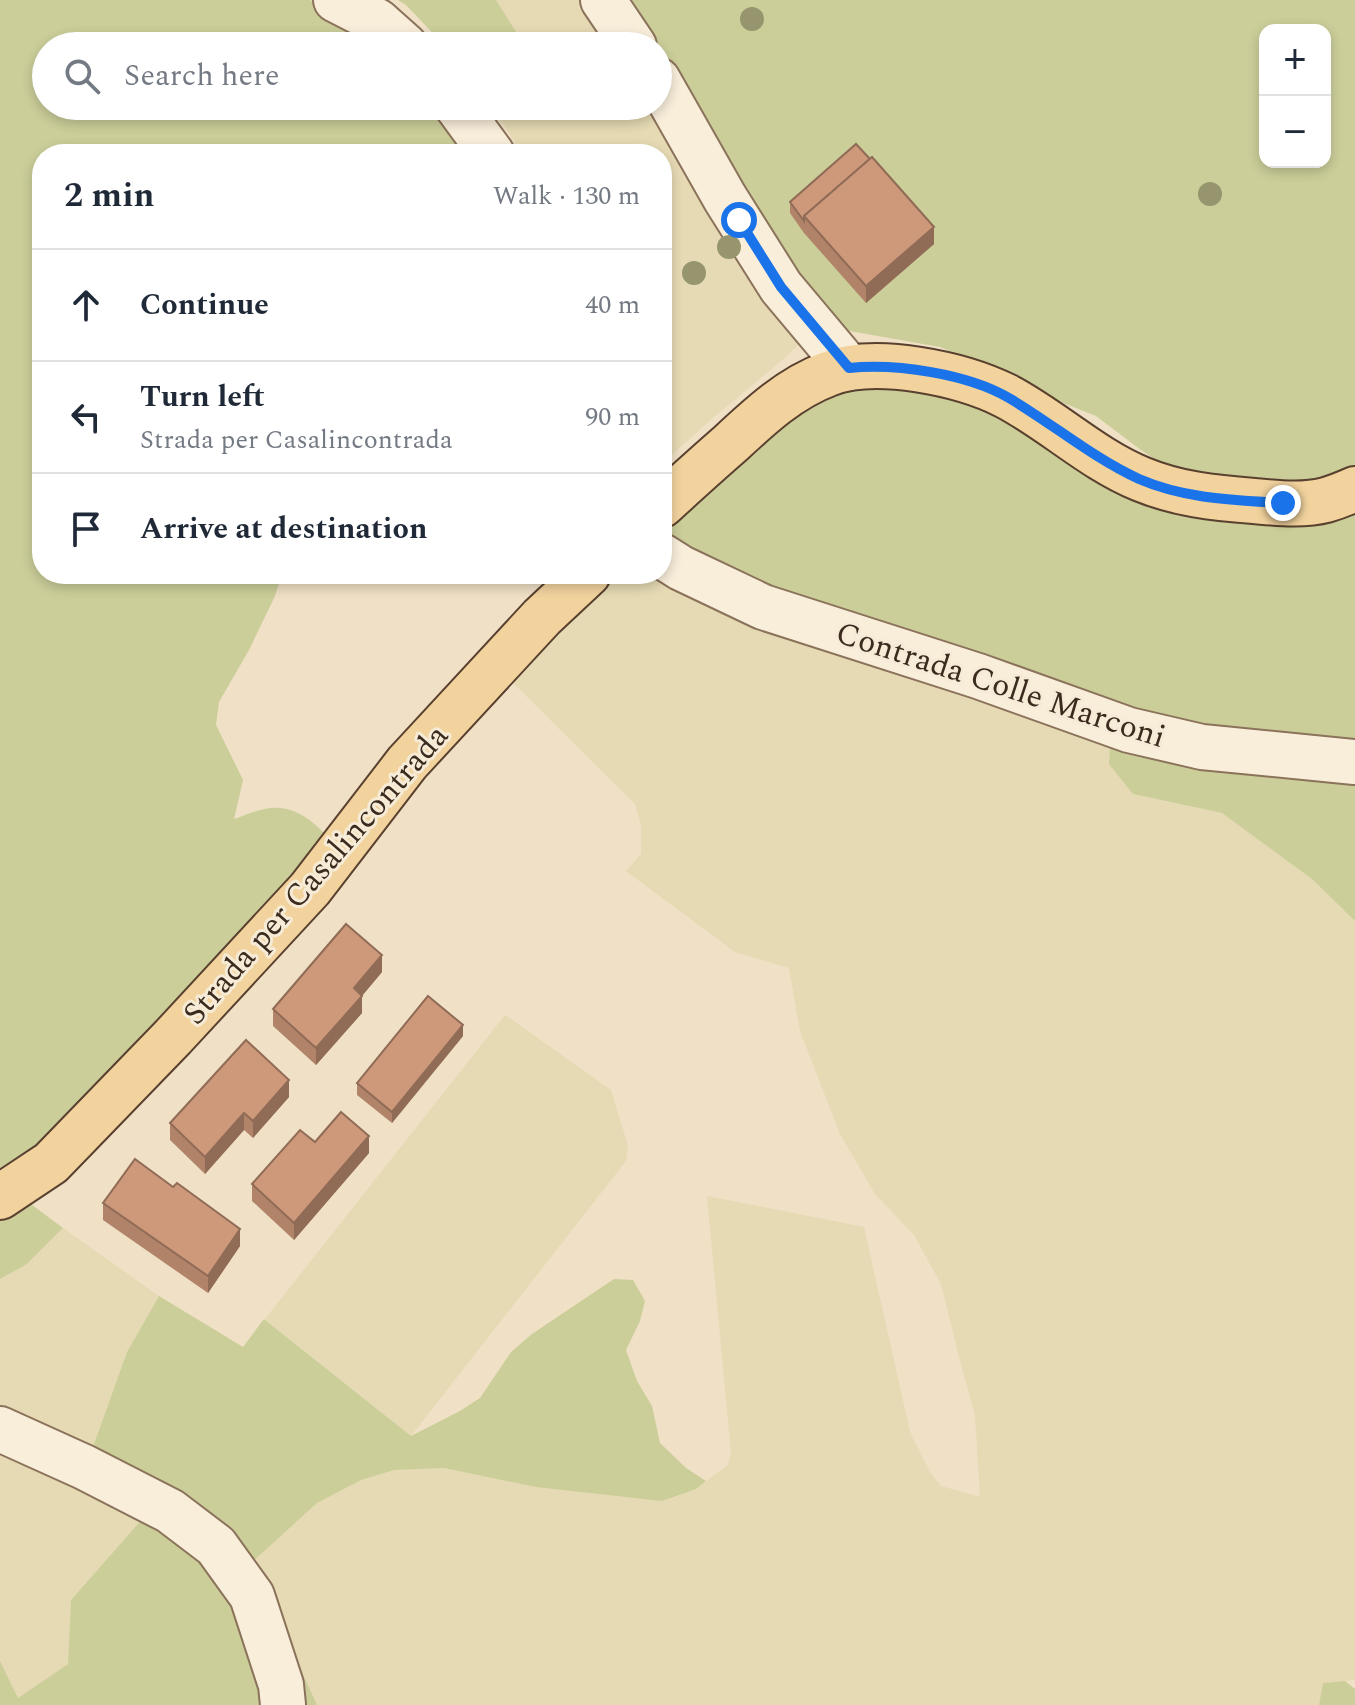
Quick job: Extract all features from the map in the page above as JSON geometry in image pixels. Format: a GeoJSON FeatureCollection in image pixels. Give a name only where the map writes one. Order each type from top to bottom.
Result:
{"type":"FeatureCollection","features":[{"type":"Feature","properties":{"kind":"main road"},"geometry":{"type":"LineString","coordinates":[[672,496],[765,412],[793,391],[829,373],[873,365],[909,368],[981,386],[1006,396],[1113,464],[1140,479],[1173,490],[1207,498],[1283,503],[1326,500],[1355,489]]}},
{"type":"Feature","properties":{"kind":"main road","name":"Strada per Casalincontrada"},"geometry":{"type":"LineString","coordinates":[[0,1197],[51,1163],[173,1037],[310,889],[407,763],[542,617],[577,584]]}},
{"type":"Feature","properties":{"kind":"street"},"geometry":{"type":"LineString","coordinates":[[336,0],[377,21],[389,32]]}},
{"type":"Feature","properties":{"kind":"street"},"geometry":{"type":"LineString","coordinates":[[603,0],[625,32]]}},
{"type":"Feature","properties":{"kind":"street"},"geometry":{"type":"LineString","coordinates":[[672,105],[725,198],[781,287],[849,368]]}},
{"type":"Feature","properties":{"kind":"street"},"geometry":{"type":"LineString","coordinates":[[467,120],[485,144]]}},
{"type":"Feature","properties":{"kind":"street","name":"Contrada Colle Marconi"},"geometry":{"type":"LineString","coordinates":[[672,562],[763,607],[978,676],[1129,730],[1202,747],[1355,762]]}},
{"type":"Feature","properties":{"kind":"street"},"geometry":{"type":"LineString","coordinates":[[0,1429],[170,1511],[216,1546],[252,1596],[281,1685],[283,1705]]}},
{"type":"Feature","properties":{"kind":"shaded area"},"geometry":{"type":"Polygon","coordinates":[[[496,0],[581,0],[604,32],[516,32],[496,0]]]}},
{"type":"Feature","properties":{"kind":"shaded area"},"geometry":{"type":"Polygon","coordinates":[[[501,120],[667,120],[807,336],[672,455],[672,144],[516,144],[501,120]]]}},
{"type":"Feature","properties":{"kind":"shaded area"},"geometry":{"type":"Polygon","coordinates":[[[672,578],[1111,734],[1133,794],[1222,813],[1312,879],[1355,921],[1355,1680],[1323,1683],[1319,1705],[317,1705],[251,1562],[317,1503],[361,1479],[394,1470],[444,1468],[536,1487],[696,1489],[728,1465],[731,1453],[707,1196],[864,1227],[910,1432],[930,1472],[941,1486],[980,1497],[975,1415],[941,1284],[914,1235],[875,1194],[840,1134],[800,1031],[789,968],[735,952],[626,871],[641,854],[641,826],[635,804],[507,677],[594,584],[672,584],[672,578]]]}},
{"type":"Feature","properties":{"kind":"shaded area"},"geometry":{"type":"Polygon","coordinates":[[[505,1015],[611,1090],[628,1146],[626,1161],[411,1436],[265,1319],[505,1015]]]}},
{"type":"Feature","properties":{"kind":"shaded area"},"geometry":{"type":"Polygon","coordinates":[[[63,1228],[159,1296],[127,1352],[89,1458],[0,1411],[0,1279],[27,1264],[63,1228]]]}},
{"type":"Feature","properties":{"kind":"shaded area"},"geometry":{"type":"Polygon","coordinates":[[[0,1446],[145,1516],[71,1600],[68,1664],[18,1698],[0,1661],[0,1446]]]}},
{"type":"Feature","properties":{"kind":"green space"},"geometry":{"type":"Polygon","coordinates":[[[0,0],[310,0],[366,24],[373,32],[32,32],[32,120],[455,120],[475,144],[32,144],[32,584],[279,584],[249,650],[219,702],[216,725],[243,780],[234,819],[266,809],[290,810],[314,824],[334,844],[0,1189],[0,0]]]}},
{"type":"Feature","properties":{"kind":"green space"},"geometry":{"type":"Polygon","coordinates":[[[398,0],[496,0],[516,32],[432,32],[398,0]]]}},
{"type":"Feature","properties":{"kind":"green space"},"geometry":{"type":"Polygon","coordinates":[[[614,0],[1355,0],[1355,478],[1297,485],[1176,473],[1096,416],[996,371],[940,347],[844,330],[824,322],[672,75],[672,32],[639,32],[614,0]]]}},
{"type":"Feature","properties":{"kind":"green space"},"geometry":{"type":"Polygon","coordinates":[[[871,385],[964,394],[1137,483],[1355,500],[1355,749],[1191,736],[893,641],[672,542],[672,523],[747,448],[810,400],[871,385]]]}},
{"type":"Feature","properties":{"kind":"green space"},"geometry":{"type":"Polygon","coordinates":[[[1111,734],[1355,773],[1355,921],[1312,879],[1222,813],[1133,794],[1109,764],[1111,734]]]}},
{"type":"Feature","properties":{"kind":"green space"},"geometry":{"type":"Polygon","coordinates":[[[16,1193],[63,1228],[27,1264],[0,1279],[0,1205],[16,1193]]]}},
{"type":"Feature","properties":{"kind":"green space"},"geometry":{"type":"Polygon","coordinates":[[[614,1279],[633,1280],[645,1301],[640,1321],[626,1350],[637,1381],[652,1406],[660,1443],[686,1468],[706,1481],[696,1489],[662,1501],[536,1487],[444,1468],[394,1470],[361,1480],[317,1503],[252,1562],[317,1705],[284,1705],[267,1610],[89,1458],[127,1352],[159,1296],[243,1347],[264,1319],[411,1436],[480,1398],[511,1352],[532,1334],[614,1279]]]}},
{"type":"Feature","properties":{"kind":"green space"},"geometry":{"type":"Polygon","coordinates":[[[145,1516],[216,1557],[266,1705],[0,1705],[0,1661],[18,1698],[68,1664],[71,1600],[145,1516]]]}},
{"type":"Feature","properties":{"kind":"green space"},"geometry":{"type":"Polygon","coordinates":[[[1345,1681],[1355,1689],[1355,1705],[1319,1705],[1323,1683],[1345,1681]]]}},
{"type":"Feature","properties":{"kind":"building"},"geometry":{"type":"Polygon","coordinates":[[[856,144],[870,159],[804,216],[804,221],[790,202],[856,144]]]}},
{"type":"Feature","properties":{"kind":"building"},"geometry":{"type":"Polygon","coordinates":[[[872,157],[934,227],[866,286],[804,216],[872,157]]]}},
{"type":"Feature","properties":{"kind":"building"},"geometry":{"type":"Polygon","coordinates":[[[346,924],[382,955],[354,988],[362,996],[316,1048],[273,1009],[346,924]]]}},
{"type":"Feature","properties":{"kind":"building"},"geometry":{"type":"Polygon","coordinates":[[[428,996],[463,1025],[392,1112],[357,1083],[428,996]]]}},
{"type":"Feature","properties":{"kind":"building"},"geometry":{"type":"Polygon","coordinates":[[[246,1040],[289,1080],[253,1121],[244,1113],[205,1157],[170,1123],[246,1040]]]}},
{"type":"Feature","properties":{"kind":"building"},"geometry":{"type":"Polygon","coordinates":[[[341,1112],[369,1136],[294,1223],[252,1184],[300,1130],[315,1142],[341,1112]]]}},
{"type":"Feature","properties":{"kind":"building"},"geometry":{"type":"Polygon","coordinates":[[[135,1159],[173,1187],[177,1183],[240,1229],[208,1276],[103,1203],[135,1159]]]}},
{"type":"Feature","properties":{"kind":"route"},"geometry":{"type":"LineString","coordinates":[[739,220],[781,287],[849,368],[873,365],[909,368],[981,386],[1006,396],[1140,479],[1207,498],[1283,503]]}}]}
